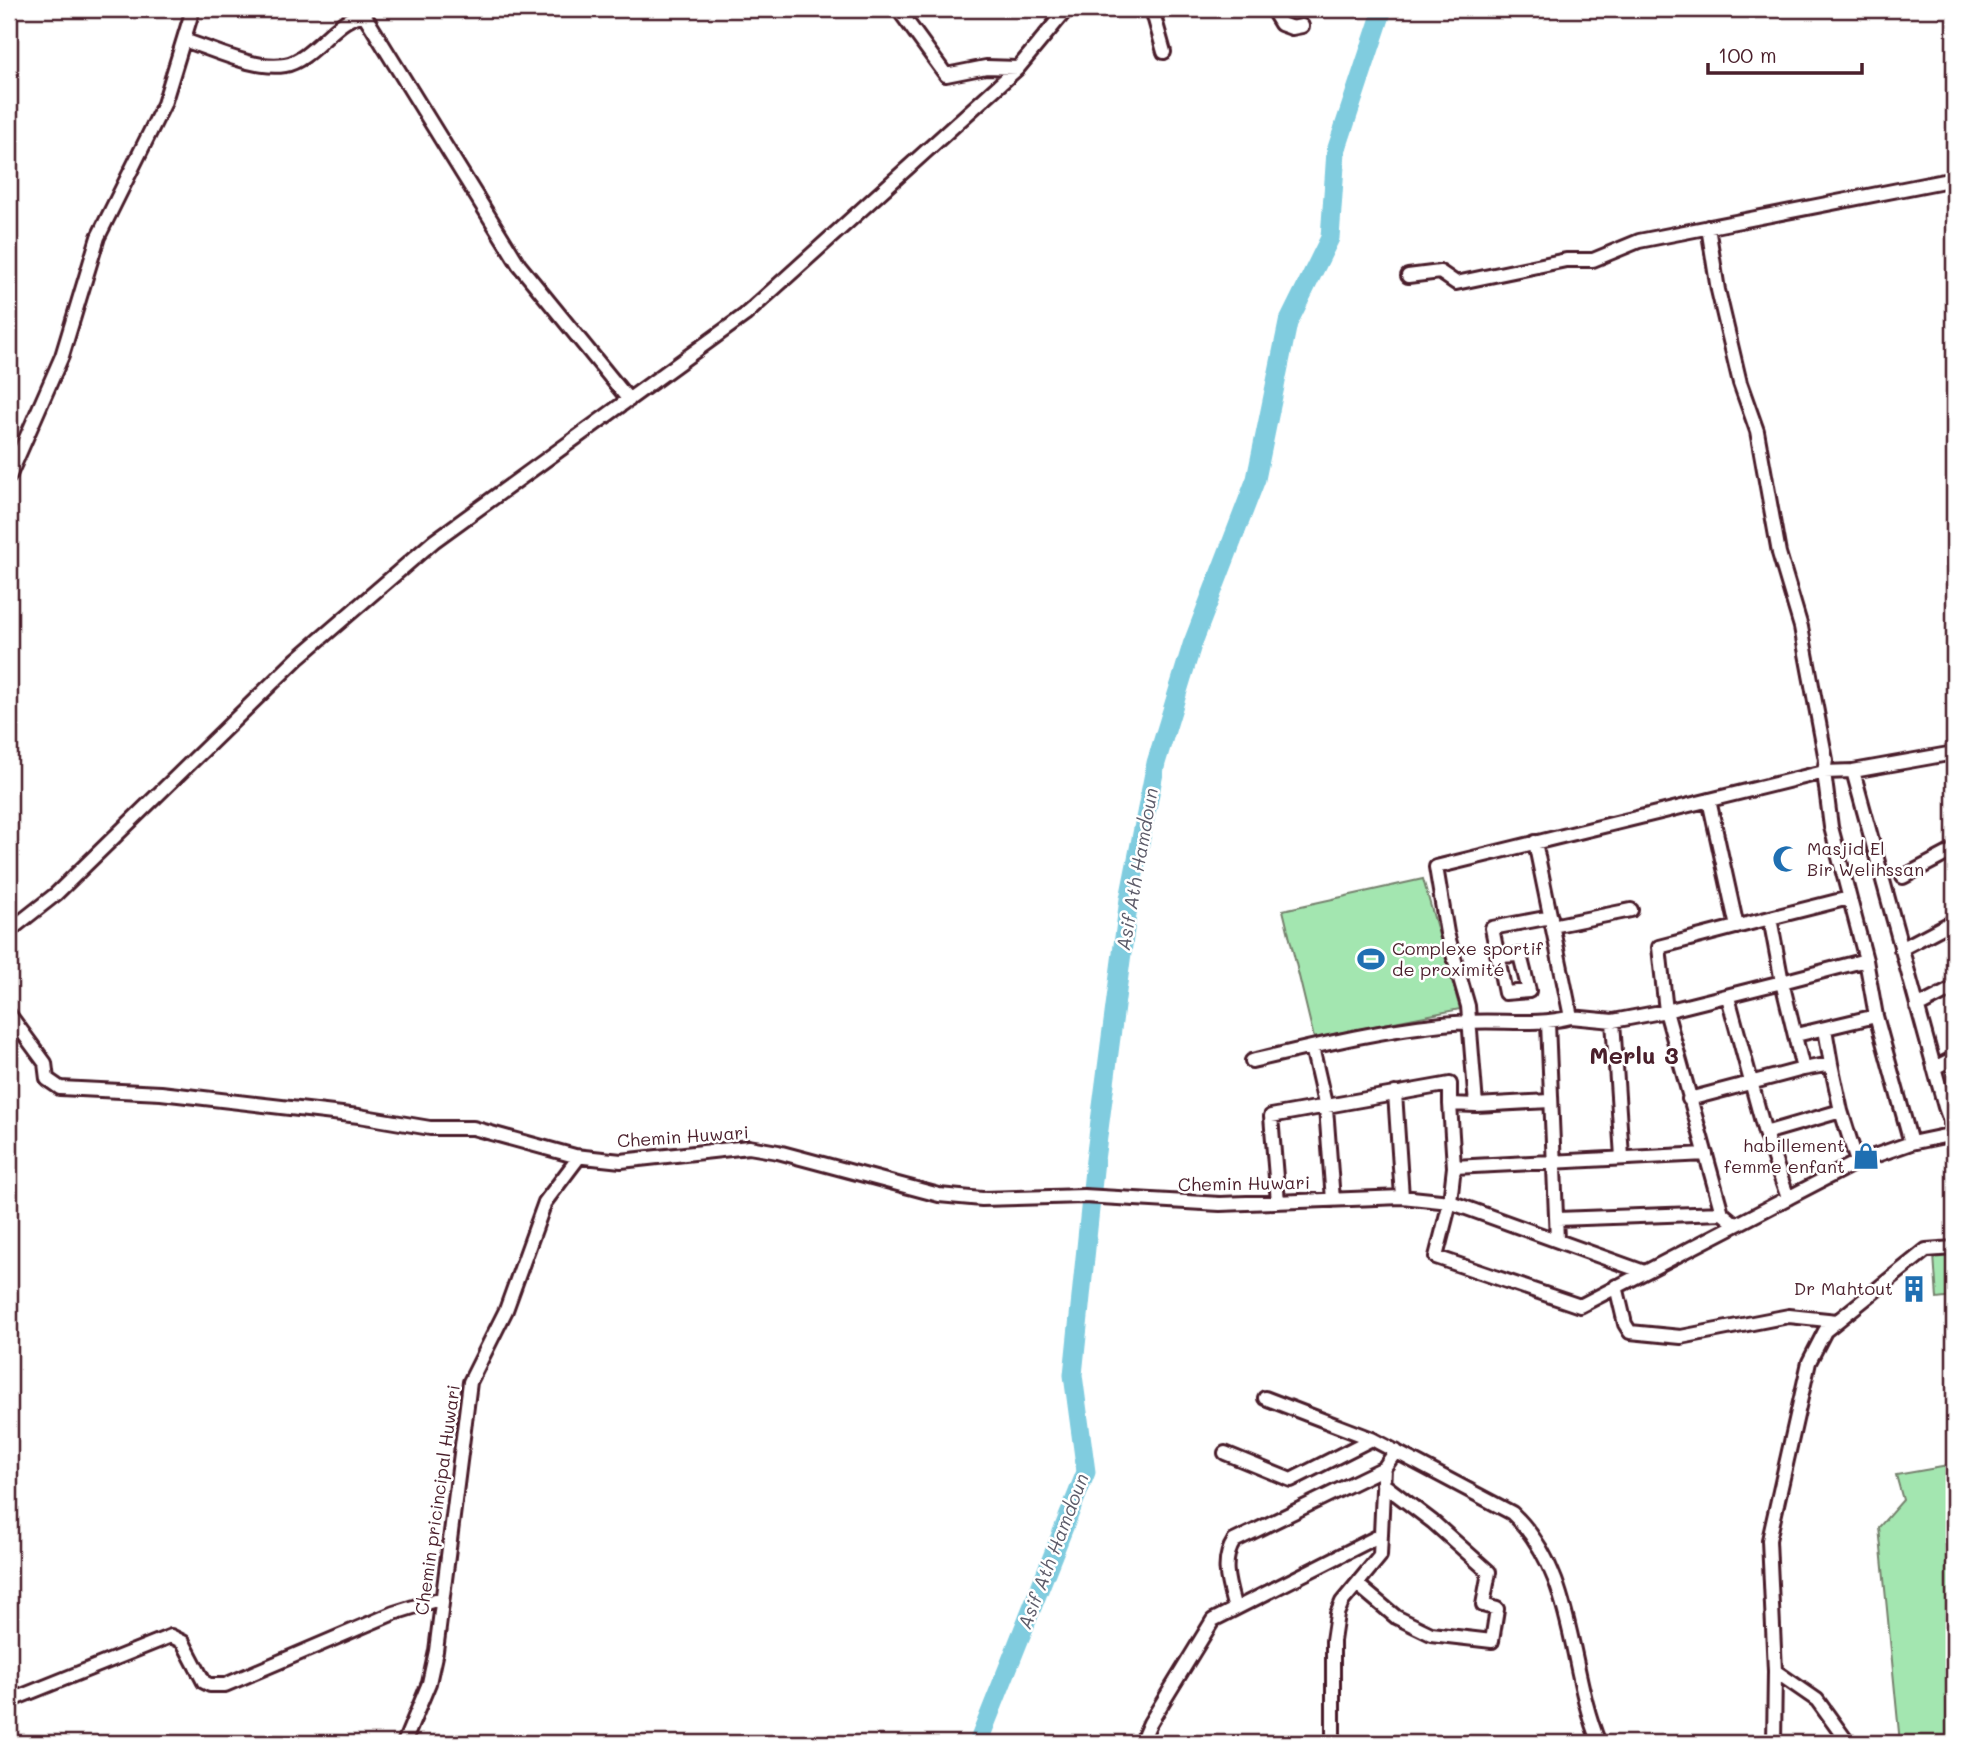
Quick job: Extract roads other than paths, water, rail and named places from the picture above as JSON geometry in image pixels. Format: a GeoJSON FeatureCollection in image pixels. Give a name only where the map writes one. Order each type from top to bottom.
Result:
{"type":"FeatureCollection","features":[{"type":"Feature","properties":{"kind":"street"},"geometry":{"type":"LineString","coordinates":[[9,477],[62,356],[98,237],[164,104],[186,41],[193,9]]}},
{"type":"Feature","properties":{"kind":"street"},"geometry":{"type":"LineString","coordinates":[[898,9],[946,75],[986,67],[1018,68]]}},
{"type":"Feature","properties":{"kind":"street"},"geometry":{"type":"LineString","coordinates":[[9,931],[56,894],[349,613],[471,512],[745,315],[1018,68],[1067,9]]}},
{"type":"Feature","properties":{"kind":"street"},"geometry":{"type":"LineString","coordinates":[[1152,9],[1164,52]]}},
{"type":"Feature","properties":{"kind":"street"},"geometry":{"type":"LineString","coordinates":[[1272,9],[1280,24],[1292,28],[1302,26]]}},
{"type":"Feature","properties":{"kind":"street"},"geometry":{"type":"LineString","coordinates":[[186,41],[273,66],[288,65],[304,57],[352,17],[365,16],[519,265],[629,400]]}},
{"type":"Feature","properties":{"kind":"street"},"geometry":{"type":"LineString","coordinates":[[1408,276],[1440,272],[1456,283],[1566,260],[1593,260],[1639,241],[1954,179]]}},
{"type":"Feature","properties":{"kind":"street"},"geometry":{"type":"LineString","coordinates":[[1708,227],[1731,346],[1757,431],[1779,553],[1801,627],[1826,760],[1824,772],[1831,827],[1866,960],[1876,1016],[1911,1143]]}},
{"type":"Feature","properties":{"kind":"street"},"geometry":{"type":"LineString","coordinates":[[1476,1105],[1468,1006],[1447,933],[1436,867],[1824,772],[1853,771],[1954,753]]}},
{"type":"Feature","properties":{"kind":"street"},"geometry":{"type":"LineString","coordinates":[[1278,1202],[1271,1116],[1450,1084],[1454,1167],[1450,1202],[1436,1257],[1580,1306],[1734,1223],[1857,1162],[1911,1143],[1954,1133],[1853,771]]}},
{"type":"Feature","properties":{"kind":"street"},"geometry":{"type":"LineString","coordinates":[[1709,800],[1737,927]]}},
{"type":"Feature","properties":{"kind":"street"},"geometry":{"type":"LineString","coordinates":[[1535,842],[1570,1017]]}},
{"type":"Feature","properties":{"kind":"street"},"geometry":{"type":"LineString","coordinates":[[1903,877],[1954,850]]}},
{"type":"Feature","properties":{"kind":"street"},"geometry":{"type":"LineString","coordinates":[[1734,1223],[1722,1213],[1689,1099],[1666,1011],[1659,947],[1849,898]]}},
{"type":"Feature","properties":{"kind":"street"},"geometry":{"type":"LineString","coordinates":[[1498,956],[1492,928],[1631,910]]}},
{"type":"Feature","properties":{"kind":"street"},"geometry":{"type":"LineString","coordinates":[[1770,918],[1803,1069]]}},
{"type":"Feature","properties":{"kind":"street"},"geometry":{"type":"LineString","coordinates":[[1901,948],[1954,921]]}},
{"type":"Feature","properties":{"kind":"street"},"geometry":{"type":"LineString","coordinates":[[1252,1061],[1381,1033],[1469,1022],[1548,1023],[1570,1017],[1613,1021],[1728,997],[1866,960]]}},
{"type":"Feature","properties":{"kind":"street"},"geometry":{"type":"LineString","coordinates":[[1917,1007],[1954,988]]}},
{"type":"Feature","properties":{"kind":"street"},"geometry":{"type":"LineString","coordinates":[[1728,997],[1765,1133],[1788,1198]]}},
{"type":"Feature","properties":{"kind":"street","name":"Chemin Huwari"},"geometry":{"type":"LineString","coordinates":[[9,1014],[45,1063],[47,1079],[60,1088],[161,1093],[359,1115],[430,1128],[473,1128],[579,1157],[621,1161],[749,1147],[778,1152],[891,1184],[971,1198],[1084,1196],[1207,1203],[1402,1197],[1450,1202],[1644,1272]]}},
{"type":"Feature","properties":{"kind":"street"},"geometry":{"type":"LineString","coordinates":[[1796,1035],[1876,1016]]}},
{"type":"Feature","properties":{"kind":"street"},"geometry":{"type":"LineString","coordinates":[[1613,1021],[1622,1157]]}},
{"type":"Feature","properties":{"kind":"street"},"geometry":{"type":"LineString","coordinates":[[1548,1023],[1558,1240]]}},
{"type":"Feature","properties":{"kind":"street"},"geometry":{"type":"LineString","coordinates":[[1825,1029],[1841,1111],[1857,1162]]}},
{"type":"Feature","properties":{"kind":"street"},"geometry":{"type":"LineString","coordinates":[[1312,1047],[1326,1108],[1333,1200]]}},
{"type":"Feature","properties":{"kind":"street"},"geometry":{"type":"LineString","coordinates":[[1934,1069],[1954,1058]]}},
{"type":"Feature","properties":{"kind":"street"},"geometry":{"type":"LineString","coordinates":[[1689,1099],[1752,1081],[1831,1064]]}},
{"type":"Feature","properties":{"kind":"street"},"geometry":{"type":"LineString","coordinates":[[1395,1093],[1402,1197]]}},
{"type":"Feature","properties":{"kind":"street"},"geometry":{"type":"LineString","coordinates":[[1450,1104],[1550,1101]]}},
{"type":"Feature","properties":{"kind":"street"},"geometry":{"type":"LineString","coordinates":[[1765,1133],[1841,1111]]}},
{"type":"Feature","properties":{"kind":"street"},"geometry":{"type":"LineString","coordinates":[[1454,1167],[1706,1154]]}},
{"type":"Feature","properties":{"kind":"street","name":"Chemin pricincipal Huwari"},"geometry":{"type":"LineString","coordinates":[[404,1743],[429,1683],[470,1382],[506,1310],[545,1202],[579,1157]]}},
{"type":"Feature","properties":{"kind":"street"},"geometry":{"type":"LineString","coordinates":[[1557,1219],[1722,1213]]}},
{"type":"Feature","properties":{"kind":"street"},"geometry":{"type":"LineString","coordinates":[[1773,1743],[1775,1671],[1769,1540],[1810,1362],[1825,1331],[1836,1321],[1926,1250],[1954,1248]]}},
{"type":"Feature","properties":{"kind":"street"},"geometry":{"type":"LineString","coordinates":[[1616,1286],[1625,1324],[1630,1332],[1681,1337],[1790,1317],[1836,1321]]}},
{"type":"Feature","properties":{"kind":"street"},"geometry":{"type":"LineString","coordinates":[[1265,1398],[1372,1439],[1512,1513],[1532,1535],[1556,1583],[1569,1622],[1587,1706],[1599,1743]]}},
{"type":"Feature","properties":{"kind":"street"},"geometry":{"type":"LineString","coordinates":[[1225,1453],[1291,1480],[1372,1439]]}},
{"type":"Feature","properties":{"kind":"street"},"geometry":{"type":"LineString","coordinates":[[1235,1609],[1227,1575],[1228,1550],[1234,1541],[1384,1468],[1396,1451]]}},
{"type":"Feature","properties":{"kind":"street"},"geometry":{"type":"LineString","coordinates":[[1333,1743],[1333,1640],[1342,1602],[1380,1556],[1384,1468]]}},
{"type":"Feature","properties":{"kind":"street"},"geometry":{"type":"LineString","coordinates":[[1358,1585],[1396,1617],[1431,1634],[1492,1641],[1497,1609],[1483,1605],[1489,1572],[1433,1522],[1384,1484]]}},
{"type":"Feature","properties":{"kind":"street"},"geometry":{"type":"LineString","coordinates":[[1141,1743],[1150,1723],[1213,1620],[1381,1535]]}},
{"type":"Feature","properties":{"kind":"street"},"geometry":{"type":"LineString","coordinates":[[9,1701],[171,1636],[183,1642],[204,1682],[210,1685],[225,1685],[394,1613],[442,1598]]}},
{"type":"Feature","properties":{"kind":"street"},"geometry":{"type":"LineString","coordinates":[[1775,1671],[1816,1700],[1849,1743]]}},
{"type":"Feature","properties":{"kind":"waterway","name":"Asif Ath Hamdoun"},"geometry":{"type":"LineString","coordinates":[[978,1743],[1086,1472],[1073,1375],[1095,1160],[1129,899],[1156,763],[1192,645],[1256,479],[1288,323],[1330,238],[1336,151],[1383,9]]}},
{"type":"Feature","properties":{"kind":"place","name":"Masjid El Bir Welihssan"},"geometry":{"type":"Point","coordinates":[1786,859]}},
{"type":"Feature","properties":{"kind":"place","name":"Complexe sportif de proximité"},"geometry":{"type":"Point","coordinates":[1371,959]}},
{"type":"Feature","properties":{"kind":"place","name":"habillement femme enfant"},"geometry":{"type":"Point","coordinates":[1866,1156]}},
{"type":"Feature","properties":{"kind":"place","name":"Dr Mahtout"},"geometry":{"type":"Point","coordinates":[1914,1289]}},
{"type":"Feature","properties":{"kind":"district","name":"Merlu 3"},"geometry":{"type":"Point","coordinates":[1634,1056]}}]}
